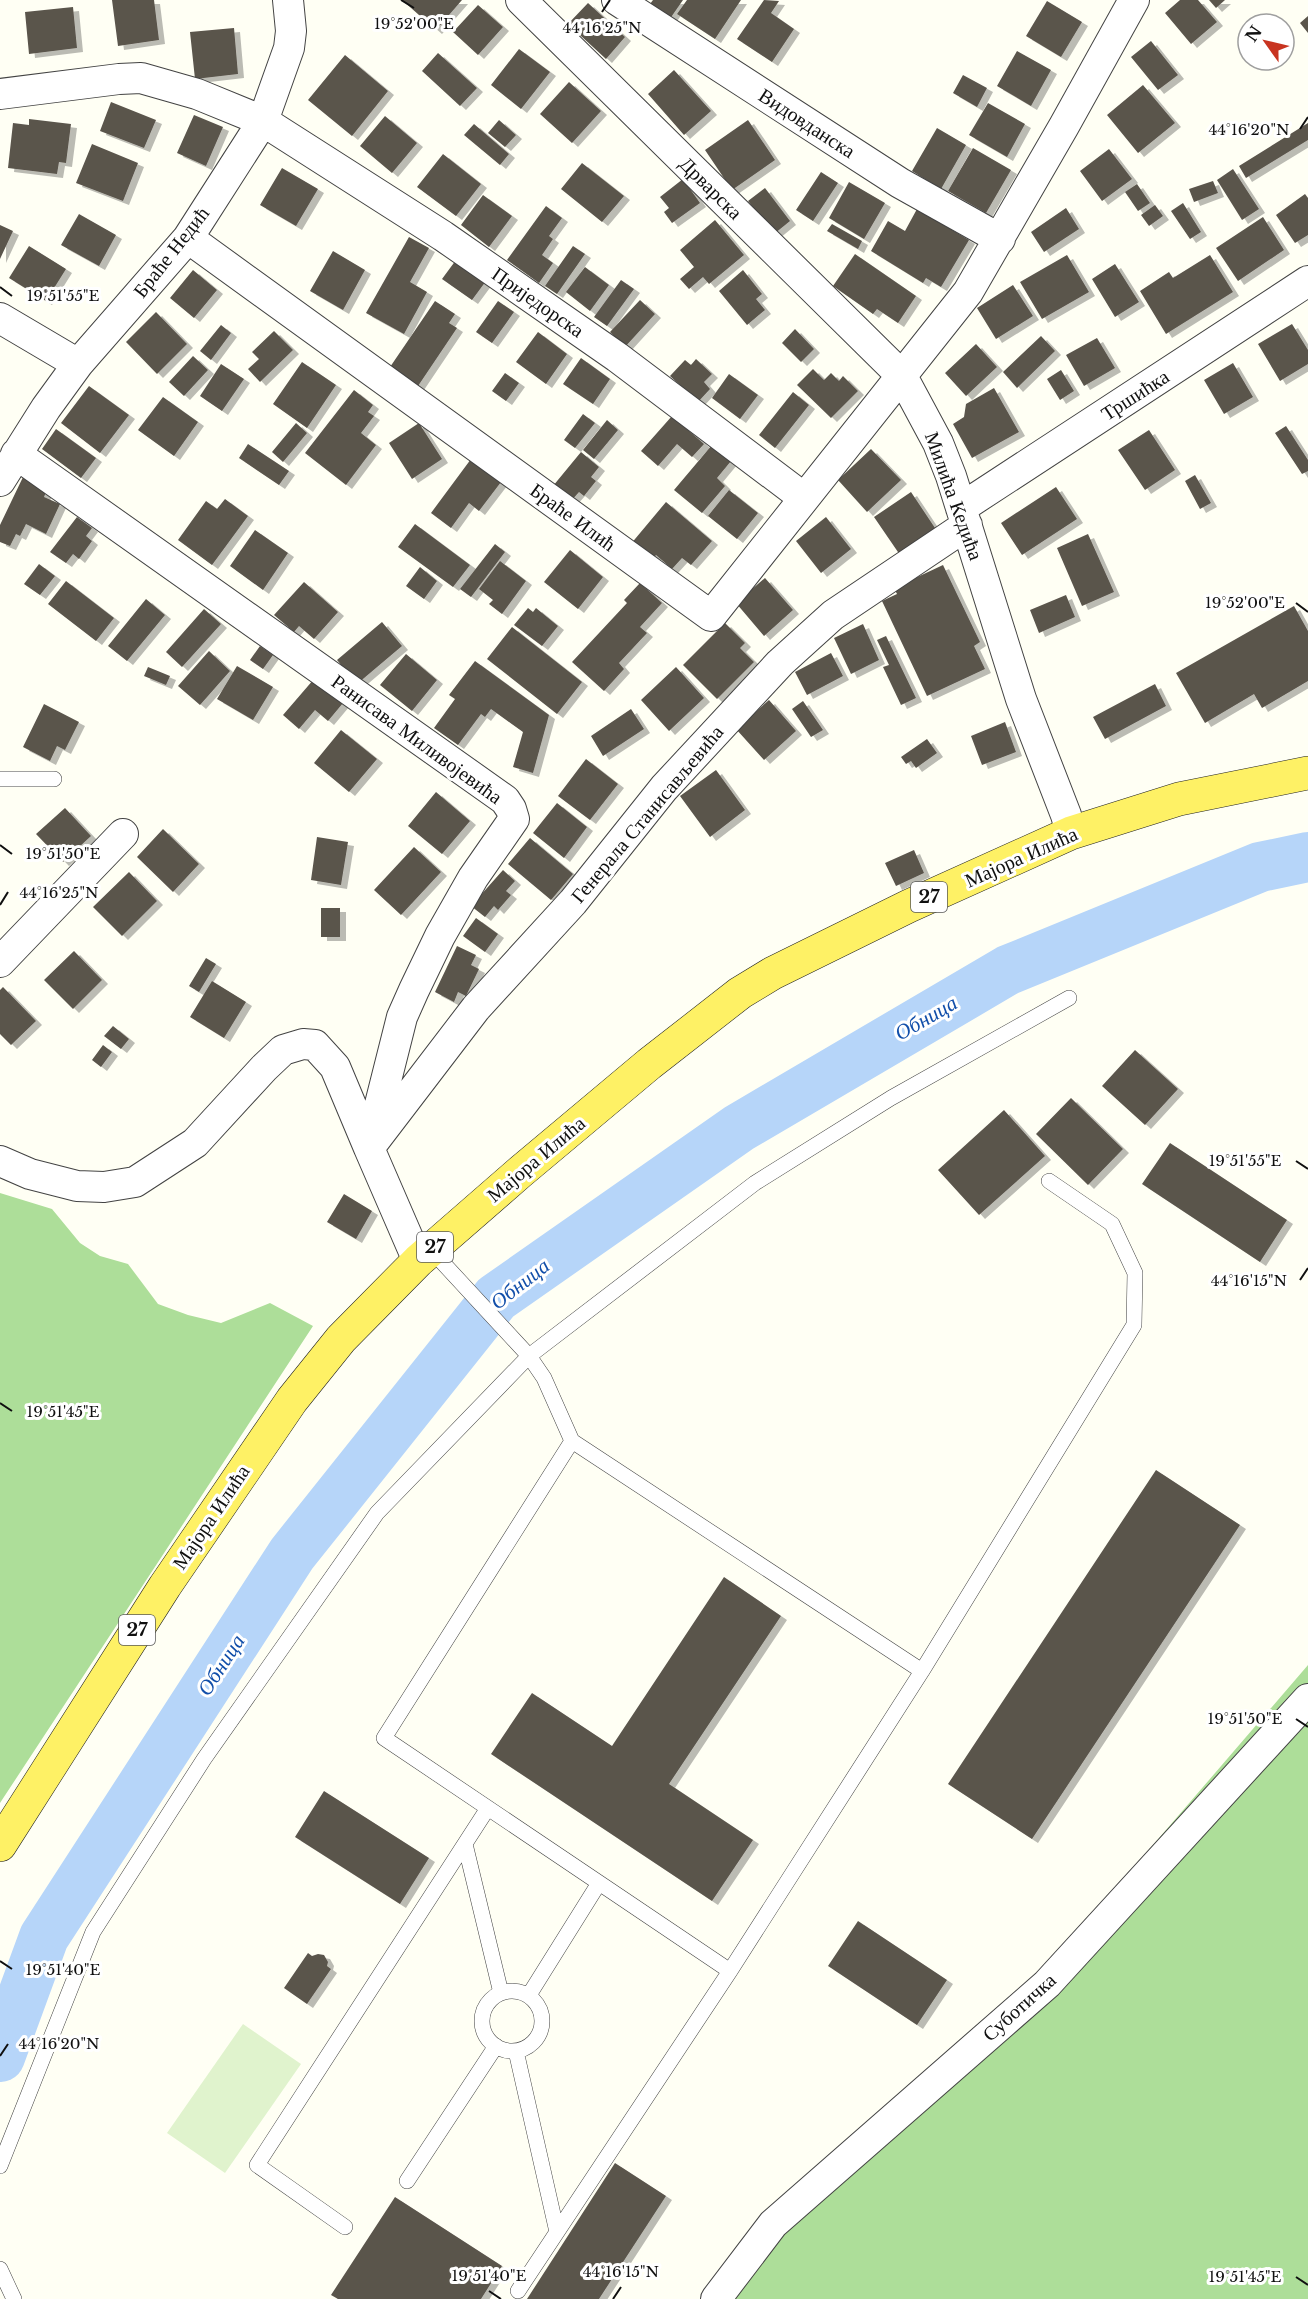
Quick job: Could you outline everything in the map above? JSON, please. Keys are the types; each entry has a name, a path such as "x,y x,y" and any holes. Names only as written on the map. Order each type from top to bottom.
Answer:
{"main road":[{"name":"Мајора Илића","path":"0,1845 208,1521 292,1400 341,1339 424,1256 649,1064 740,993 817,950 1071,833 1179,799 1308,773"}],"street":[{"name":"Браће Недић","path":"0,481 46,408 78,364 188,238 263,121 289,48 291,31 288,0"},
{"name":"Дрварска","path":"521,0 902,376"},
{"name":"Видовданска","path":"617,0 900,183 1000,239"},
{"path":"902,376 968,292 1134,0"},
{"name":"Приједорска","path":"0,94 141,78 197,94 263,121 443,236 617,357 804,498"},
{"name":"Браће Илић","path":"188,238 711,616 902,376"},
{"name":"Тршићка","path":"964,517 1308,281"},
{"path":"0,318 78,364"},
{"name":"Милића Кедића","path":"902,376 938,443 964,517 1021,699 1071,833"},
{"name":"Ранисава Миливојевића","path":"16,454 505,800 511,809 514,819 473,878 440,936 402,1017 369,1148"},
{"name":"Генерала Станисављевића","path":"369,1148 476,1008 573,902 664,788 780,663 833,615 964,517"},
{"path":"0,962 123,834"},
{"path":"0,1161 30,1174 77,1186 104,1187 135,1182 195,1143 283,1050 303,1044 315,1046 335,1067 369,1148 424,1256"},
{"name":"Суботичка","path":"716,2299 772,2224 1047,1984 1308,1699"}],"lane":[{"path":"0,779 54,779"},
{"path":"0,2166 93,1932 204,1759 377,1513 524,1351 755,1183 891,1098 1069,998"},
{"path":"518,2291 730,1971 922,1671 1134,1325 1135,1273 1112,1224 1049,1181"},
{"path":"424,1256 456,1279 524,1351 544,1378 572,1441 922,1671"},
{"path":"572,1441 384,1738 730,1971"},
{"path":"345,2227 257,2165 488,1808"},
{"path":"465,1844 501,1993"},
{"path":"529,1995 599,1883"},
{"path":"511,1990 529,1995 541,2012 540,2032 534,2042 516,2051 496,2046 484,2032 482,2022 487,2004 501,1993 511,1990"},
{"path":"407,2181 496,2046"},
{"path":"516,2051 557,2232"},
{"path":"0,2269 15,2299"}],"green space":[{"path":"0,1193 52,1209 80,1243 100,1256 128,1264 158,1304 188,1315 221,1323 270,1303 313,1326 0,1803"},
{"path":"1308,1665 1308,2299 700,2299 765,2214 1042,1974"},
{"path":"243,2024 301,2064 225,2173 167,2133"}],"building":[{"path":"112,0 154,0 159,40 118,46"},
{"path":"402,0 462,0 436,30"},
{"path":"653,0 683,0 667,23 647,8"},
{"path":"687,0 741,0 715,39 677,14"},
{"path":"764,0 779,1 771,13 794,29 772,62 737,39"},
{"path":"1180,0 1198,0 1217,22 1191,44 1165,13"},
{"path":"1209,0 1225,0 1216,8"},
{"path":"1047,1 1082,22 1061,57 1026,36"},
{"path":"588,3 625,37 606,59 568,24"},
{"path":"478,5 503,27 478,55 453,32"},
{"path":"73,7 77,48 29,54 25,12"},
{"path":"1308,16 1308,33 1300,23"},
{"path":"234,28 238,74 195,79 190,32"},
{"path":"1151,41 1178,75 1158,90 1131,57"},
{"path":"519,49 550,72 521,109 491,85"},
{"path":"1017,51 1051,70 1031,106 997,86"},
{"path":"438,53 477,88 460,106 422,71"},
{"path":"345,55 388,91 352,136 308,100"},
{"path":"674,70 711,111 684,135 648,94"},
{"path":"963,75 987,88 977,107 953,93"},
{"path":"569,82 601,111 572,143 540,114"},
{"path":"1143,85 1175,123 1138,153 1107,115"},
{"path":"111,102 156,120 144,148 100,131"},
{"path":"988,103 1025,124 1007,157 969,135"},
{"path":"194,115 223,127 206,166 177,153"},
{"path":"385,116 417,143 392,173 360,146"},
{"path":"29,119 71,124 66,163 59,162 57,174 8,168 13,123 29,125"},
{"path":"499,120 516,135 505,147 488,133"},
{"path":"748,120 775,160 732,190 705,150"},
{"path":"1308,123 1308,140 1246,178 1239,166"},
{"path":"474,124 509,154 500,165 464,135"},
{"path":"937,128 966,145 941,189 912,171"},
{"path":"92,144 138,163 123,201 76,183"},
{"path":"973,148 1011,170 986,213 948,191"},
{"path":"1109,149 1132,179 1102,201 1080,171"},
{"path":"443,154 481,184 456,216 417,187"},
{"path":"582,163 624,196 602,222 561,189"},
{"path":"282,168 318,189 296,226 260,205"},
{"path":"1233,169 1259,209 1242,220 1217,180"},
{"path":"821,172 838,183 813,221 796,210"},
{"path":"683,179 700,203 672,223 664,212 669,208 660,197"},
{"path":"1213,181 1218,193 1194,202 1189,189"},
{"path":"849,182 885,203 864,239 829,218"},
{"path":"1137,184 1150,203 1138,211 1125,192"},
{"path":"765,188 790,221 774,234 748,201"},
{"path":"1305,194 1308,198 1308,235 1295,243 1276,215"},
{"path":"483,195 512,216 489,247 461,225"},
{"path":"1183,203 1201,232 1190,239 1171,211"},
{"path":"1155,205 1163,216 1149,226 1141,215"},
{"path":"546,206 562,218 549,236 553,239 542,255 553,263 539,283 507,260"},
{"path":"1066,208 1079,229 1044,252 1031,232"},
{"path":"917,209 969,240 941,287 926,278 923,283 871,251 888,221 905,231"},
{"path":"79,214 116,235 99,266 61,245"},
{"path":"1263,217 1284,250 1238,281 1216,248"},
{"path":"715,220 744,255 709,284 703,277 689,289 680,279 694,267 680,250"},
{"path":"832,224 862,241 858,249 827,231"},
{"path":"0,225 13,231 0,259"},
{"path":"409,237 429,248 410,282 427,292 404,334 366,313"},
{"path":"29,246 66,269 46,301 9,278"},
{"path":"573,246 585,254 557,294 545,286"},
{"path":"333,251 365,270 343,310 310,291"},
{"path":"855,254 916,296 898,323 877,309 873,314 833,286"},
{"path":"1067,255 1089,292 1042,319 1020,282"},
{"path":"1210,255 1233,292 1166,334 1140,291 1169,272 1173,278"},
{"path":"456,260 486,281 472,300 442,279"},
{"path":"1115,264 1139,302 1115,317 1092,279"},
{"path":"585,267 609,285 590,311 566,292"},
{"path":"193,270 217,290 194,318 170,298"},
{"path":"743,270 762,294 756,299 765,310 747,325 719,291"},
{"path":"621,280 634,289 607,326 594,317"},
{"path":"1013,285 1033,316 996,339 977,308"},
{"path":"640,300 655,314 625,347 610,332"},
{"path":"435,301 455,314 449,323 457,328 416,389 388,370"},
{"path":"498,301 514,312 492,343 476,332"},
{"path":"156,312 187,344 157,374 126,342"},
{"path":"1292,324 1308,350 1308,364 1280,381 1258,344"},
{"path":"221,325 231,333 211,360 200,351"},
{"path":"795,329 814,349 801,362 782,343"},
{"path":"274,331 293,350 260,382 248,369 259,359 252,352"},
{"path":"538,332 567,354 546,384 516,362"},
{"path":"1041,336 1055,351 1017,388 1003,372"},
{"path":"1097,338 1115,368 1084,386 1066,355"},
{"path":"976,344 997,367 966,396 945,373"},
{"path":"193,356 208,370 184,396 169,382"},
{"path":"581,358 610,379 593,404 563,384"},
{"path":"696,359 712,374 704,382 710,389 698,402 670,376 685,360 691,365"},
{"path":"302,362 336,385 307,428 273,404"},
{"path":"1233,363 1253,397 1224,414 1204,380"},
{"path":"221,364 244,379 222,411 200,396"},
{"path":"813,369 824,380 831,373 839,381 843,376 858,391 831,418 797,385"},
{"path":"1061,370 1074,391 1060,400 1047,379"},
{"path":"505,373 519,383 506,401 492,391"},
{"path":"729,374 758,395 740,419 712,398"},
{"path":"89,386 129,415 100,453 61,423"},
{"path":"994,388 1019,432 972,458 953,424 964,417 966,404"},
{"path":"354,390 373,405 368,412 374,416 361,433 376,445 346,485 305,453"},
{"path":"793,392 809,405 775,448 759,435"},
{"path":"163,397 198,422 174,456 138,430"},
{"path":"583,414 595,423 575,448 564,440"},
{"path":"672,416 704,444 692,457 677,444 658,466 641,451"},
{"path":"607,420 618,430 594,459 583,450"},
{"path":"296,423 307,433 283,462 272,452"},
{"path":"419,423 442,459 412,479 389,443"},
{"path":"1286,426 1308,460 1308,471 1302,474 1275,433"},
{"path":"56,429 96,458 81,478 42,449"},
{"path":"1149,430 1175,470 1145,490 1118,450"},
{"path":"248,444 289,471 279,485 239,458"},
{"path":"712,445 731,461 717,478 725,486 702,513 674,490"},
{"path":"871,449 901,480 867,512 838,480"},
{"path":"581,452 599,467 591,477 596,481 584,496 579,492 571,501 553,486"},
{"path":"471,459 501,482 479,511 469,503 451,528 431,513"},
{"path":"24,475 48,487 44,497 60,504 46,534 26,524 20,536 16,534 10,546 0,542 0,525"},
{"path":"1195,475 1211,503 1200,509 1185,481"},
{"path":"1056,487 1077,519 1022,555 1001,523"},
{"path":"729,490 758,513 737,539 708,516"},
{"path":"911,492 937,531 900,555 874,517"},
{"path":"225,499 248,516 212,565 178,540 206,501 217,509"},
{"path":"666,502 712,541 691,565 682,558 672,569 656,555 650,562 630,545"},
{"path":"77,517 92,528 86,536 92,541 79,559 73,554 66,563 50,552"},
{"path":"826,517 851,549 821,573 796,541"},
{"path":"415,524 470,565 453,587 398,547"},
{"path":"255,530 288,553 263,590 230,566"},
{"path":"1088,534 1114,592 1082,606 1057,548"},
{"path":"495,544 505,552 471,597 460,589"},
{"path":"570,550 603,577 578,609 544,582"},
{"path":"500,561 526,581 502,614 489,604 493,600 479,589"},
{"path":"39,564 55,576 40,595 24,584"},
{"path":"943,565 980,642 974,646 985,669 927,696 882,601 897,594 894,588"},
{"path":"420,567 437,581 424,599 406,586"},
{"path":"765,578 793,610 764,636 736,603"},
{"path":"66,581 114,618 96,641 48,604"},
{"path":"304,582 338,612 314,639 299,626 294,632 274,615"},
{"path":"640,583 662,603 640,627 647,633 619,663 624,669 604,691 572,662 627,603 624,600"},
{"path":"1066,595 1075,617 1039,633 1030,610"},
{"path":"146,599 165,615 127,661 108,646"},
{"path":"1294,606 1308,631 1308,681 1262,708 1254,694 1205,723 1176,673"},
{"path":"528,608 533,612 536,608 558,626 542,646 514,625"},
{"path":"204,609 221,624 182,667 166,652"},
{"path":"382,622 402,646 357,684 337,660"},
{"path":"725,623 745,643 740,648 754,662 717,699 683,665"},
{"path":"863,624 879,660 851,674 834,638"},
{"path":"512,627 582,682 557,714 487,659"},
{"path":"886,636 916,698 901,705 883,667 889,665 877,640"},
{"path":"260,646 273,655 263,669 250,660"},
{"path":"209,651 230,671 200,705 178,686"},
{"path":"831,653 843,676 807,695 795,672"},
{"path":"406,654 437,680 412,711 380,685"},
{"path":"475,661 549,715 533,773 513,767 523,732 491,709 485,717 481,714 458,745 434,728 455,699 449,695"},
{"path":"237,666 273,687 253,720 217,699"},
{"path":"148,667 170,676 166,685 144,676"},
{"path":"676,667 704,698 669,731 641,700"},
{"path":"314,679 343,703 328,721 315,710 299,729 283,715"},
{"path":"1155,684 1166,706 1105,739 1093,717"},
{"path":"769,700 796,731 764,760 736,729"},
{"path":"803,701 823,730 811,737 792,709"},
{"path":"44,704 79,722 65,750 57,746 50,761 23,747"},
{"path":"631,709 644,729 603,756 591,736"},
{"path":"1005,722 1016,752 982,765 971,736"},
{"path":"341,730 377,759 349,792 314,763"},
{"path":"927,739 937,753 916,768 911,761 906,764 901,757"},
{"path":"586,759 618,784 590,820 558,796"},
{"path":"716,770 745,810 710,837 680,796"},
{"path":"436,792 470,821 442,854 408,826"},
{"path":"557,803 587,827 564,858 533,833"},
{"path":"65,808 91,836 63,862 36,834"},
{"path":"163,829 199,864 173,892 137,857"},
{"path":"317,837 348,842 341,885 311,880"},
{"path":"530,838 573,874 551,900 508,864"},
{"path":"414,847 441,872 401,915 374,890"},
{"path":"914,850 924,873 896,886 885,863"},
{"path":"503,870 515,881 506,891 511,895 498,910 494,906 485,917 471,906"},
{"path":"129,872 157,901 122,936 93,907"},
{"path":"321,908 340,908 340,937 321,937"},
{"path":"476,918 498,934 485,952 463,936"},
{"path":"457,946 476,955 471,965 479,969 466,996 458,992 454,1002 435,992"},
{"path":"74,951 102,980 73,1009 44,980"},
{"path":"206,958 216,964 199,992 189,986"},
{"path":"212,981 246,1002 224,1038 190,1017"},
{"path":"3,987 36,1021 11,1045 0,1034 0,990"},
{"path":"113,1026 129,1039 121,1049 104,1036"},
{"path":"103,1045 112,1052 101,1067 92,1060"},
{"path":"1135,1050 1178,1089 1145,1125 1102,1086"},
{"path":"1071,1098 1123,1149 1088,1185 1036,1134"},
{"path":"1004,1110 1045,1156 979,1215 938,1170"},
{"path":"1170,1143 1287,1220 1260,1262 1142,1184"},
{"path":"344,1194 372,1211 356,1239 327,1222"},
{"path":"1156,1470 1240,1525 1032,1839 948,1784"},
{"path":"724,1577 781,1616 669,1784 753,1840 712,1901 491,1754 532,1693 612,1746"},
{"path":"324,1791 429,1858 400,1904 295,1837"},
{"path":"858,1921 947,1980 917,2025 828,1966"},
{"path":"308,1953 312,1956 324,1955 328,1962 327,1966 331,1969 307,2004 284,1988"},
{"path":"615,2163 666,2196 599,2299 527,2299"},
{"path":"395,2197 502,2266 481,2299 338,2299 331,2295"}],"waterway":[{"name":"Обница","path":"0,2057 44,1937 292,1554 496,1298 739,1128 1008,970 1260,867 1308,857"}]}
